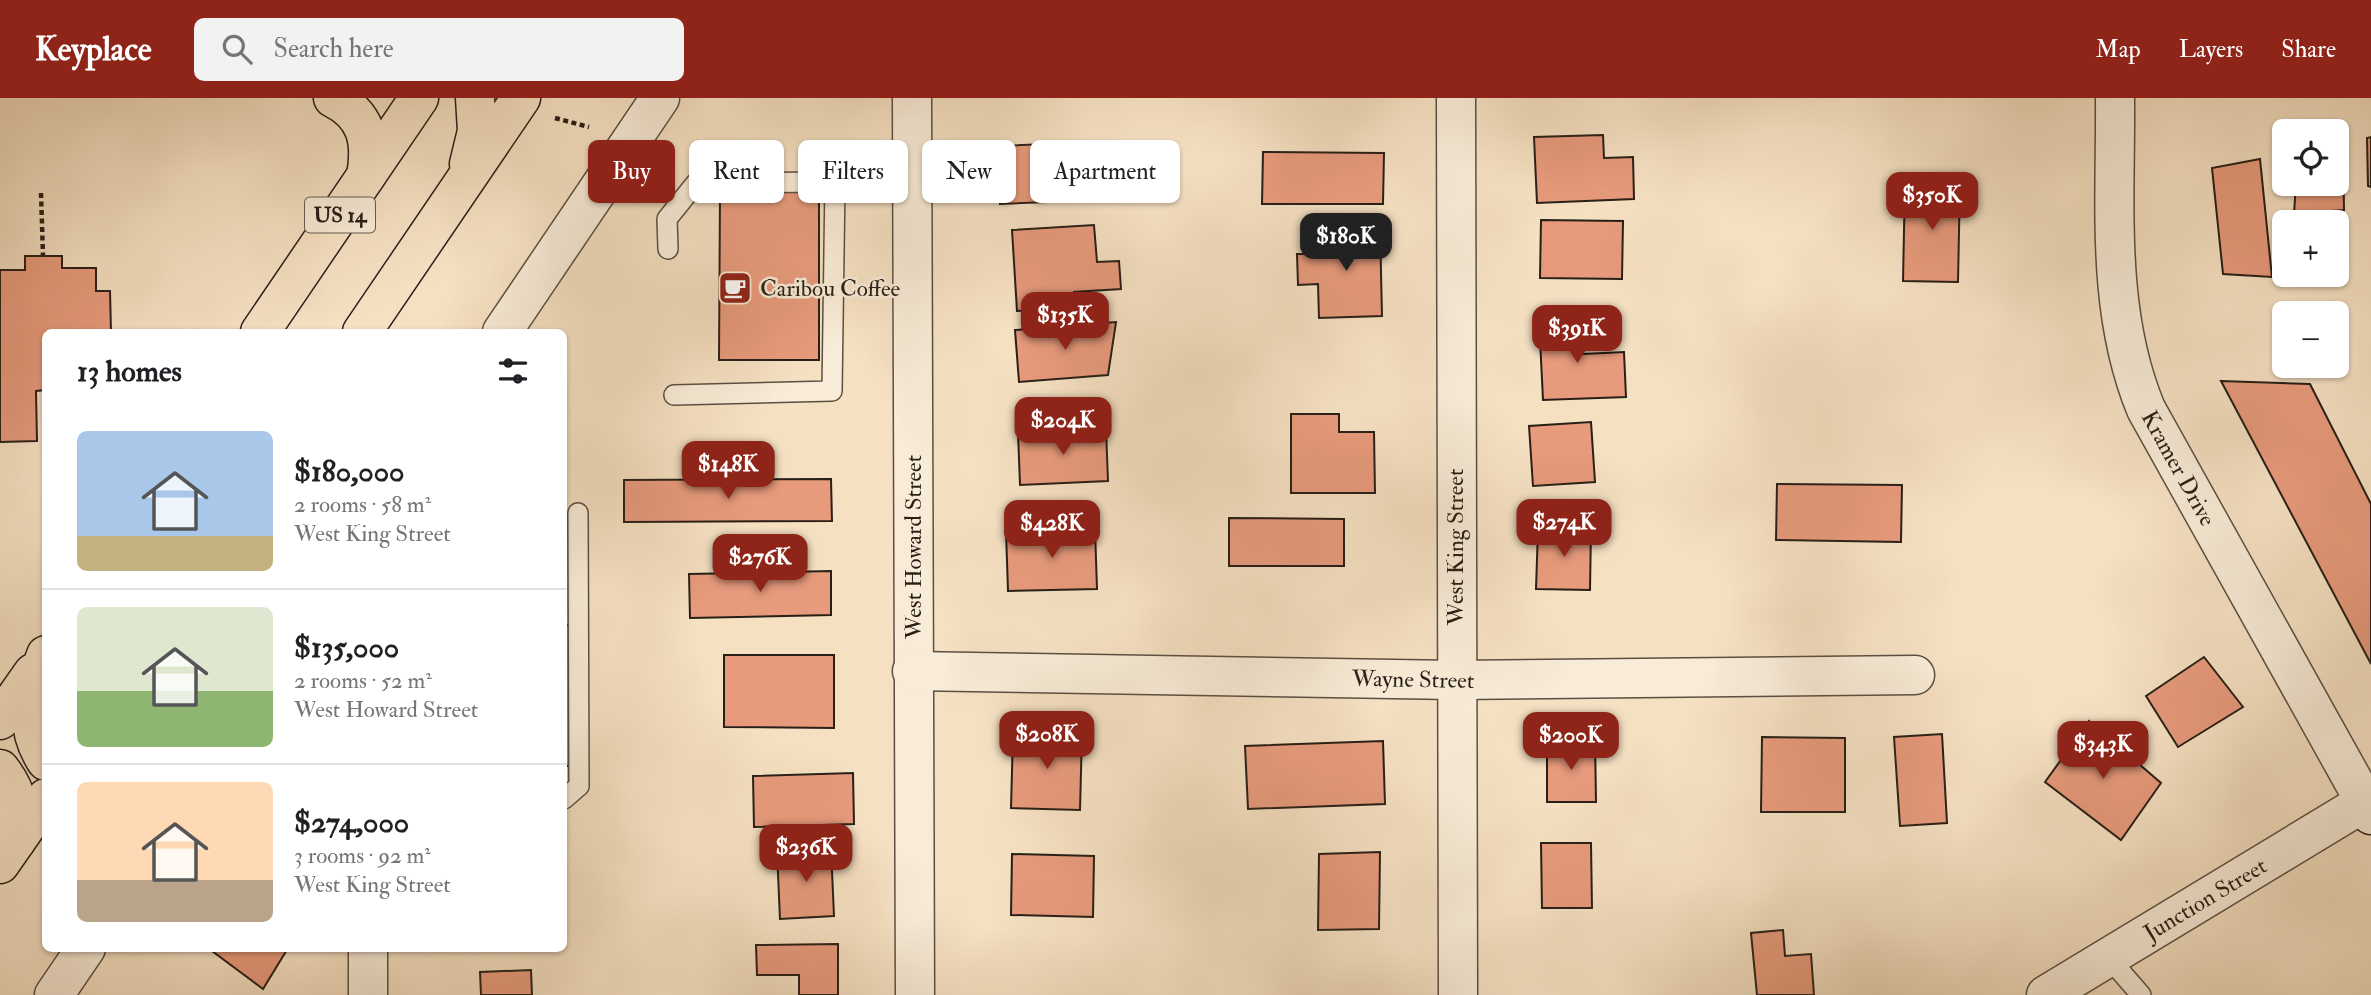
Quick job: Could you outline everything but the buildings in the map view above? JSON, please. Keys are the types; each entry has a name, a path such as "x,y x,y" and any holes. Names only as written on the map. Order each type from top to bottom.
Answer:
{"highway":[{"path":"333,98 357,118 367,134 370,153 366,176"},
{"name":"US 14","path":"262,329 419,98"},
{"path":"463,183 477,131 475,98"},
{"path":"364,329 521,98"},
{"path":"0,720 42,660"},
{"path":"42,665 32,693 30,711 31,731 42,753"},
{"path":"0,769 17,795 20,816 8,853"},
{"path":"8,853 42,803"}],"street":[{"path":"504,329 660,98"},
{"name":"West Howard Street","path":"912,98 915,995"},
{"name":"West King Street","path":"1456,98 1455,680 1458,995"},
{"name":"Kramer Drive","path":"2115,98 2117,297 2132,376 2146,409 2369,805"},
{"name":"Wayne Street","path":"912,671 1455,680 1915,675"},
{"name":"Junction Street","path":"2046,995 2369,805"},
{"path":"54,995 83,952"},
{"path":"368,952 369,995"}],"lane":[{"path":"668,249 667,219 696,183 835,182 832,391 674,395"},
{"path":"567,796 579,786 578,513"},
{"path":"2108,957 2141,995"}],"path":[{"path":"555,118 589,127"},
{"path":"41,193 43,256"}],"place":[{"name":"Caribou Coffee","path":"735,288"}]}
